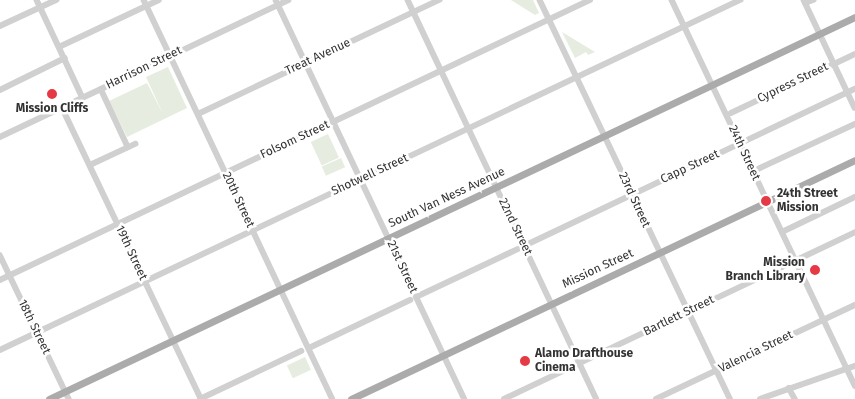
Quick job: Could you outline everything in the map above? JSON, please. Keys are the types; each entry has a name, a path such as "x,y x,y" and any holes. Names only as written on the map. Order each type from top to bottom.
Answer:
{"main road":[{"name":"South Van Ness Avenue","path":"49,399 855,17"},
{"name":"Mission Street","path":"351,399 855,160"}],"street":[{"path":"37,0 83,98"},
{"path":"0,26 56,0"},
{"path":"59,47 145,3 158,0"},
{"name":"Harrison Street","path":"0,137 170,56 277,2 288,0"},
{"name":"22nd Street","path":"408,0 597,399"},
{"name":"Treat Avenue","path":"198,114 439,0"},
{"name":"23rd Street","path":"540,0 730,399"},
{"name":"Folsom Street","path":"0,280 590,0"},
{"name":"24th Street","path":"672,0 855,386"},
{"name":"Shotwell Street","path":"0,350 740,0"},
{"path":"813,0 805,2 855,108"},
{"name":"21st Street","path":"277,2 444,355 462,398"},
{"name":"20th Street","path":"145,3 333,399"},
{"name":"Cypress Street","path":"731,113 855,54"},
{"path":"0,90 65,58"},
{"path":"100,89 128,147"},
{"name":"Capp Street","path":"524,246 855,89"},
{"name":"19th Street","path":"62,107 201,399"},
{"path":"758,169 855,124"},
{"path":"90,165 135,144"},
{"path":"782,232 855,197"},
{"name":"Bartlett Street","path":"504,399 855,232"},
{"path":"416,297 518,249"},
{"name":"18th Street","path":"0,255 69,399"},
{"path":"309,348 410,300"},
{"name":"Valencia Street","path":"656,399 855,305"},
{"path":"201,399 301,352"},
{"path":"760,399 855,366"},
{"path":"789,388 795,399"}],"shaded area":[{"path":"511,0 533,0 539,13 535,15"},
{"path":"562,32 595,52 588,55 586,52 575,58"},
{"path":"168,67 187,108 127,137 109,101 147,83 163,114 146,77"},
{"path":"328,134 339,158 322,166 311,142"},
{"path":"341,158 345,167 326,176 322,167"},
{"path":"305,357 311,370 293,378 287,365"}],"place":[{"name":"Mission Cliffs","path":"52,94"},
{"name":"24th Street Mission","path":"766,201"},
{"name":"Mission Branch Library","path":"815,270"},
{"name":"Alamo Drafthouse Cinema","path":"525,361"}]}
